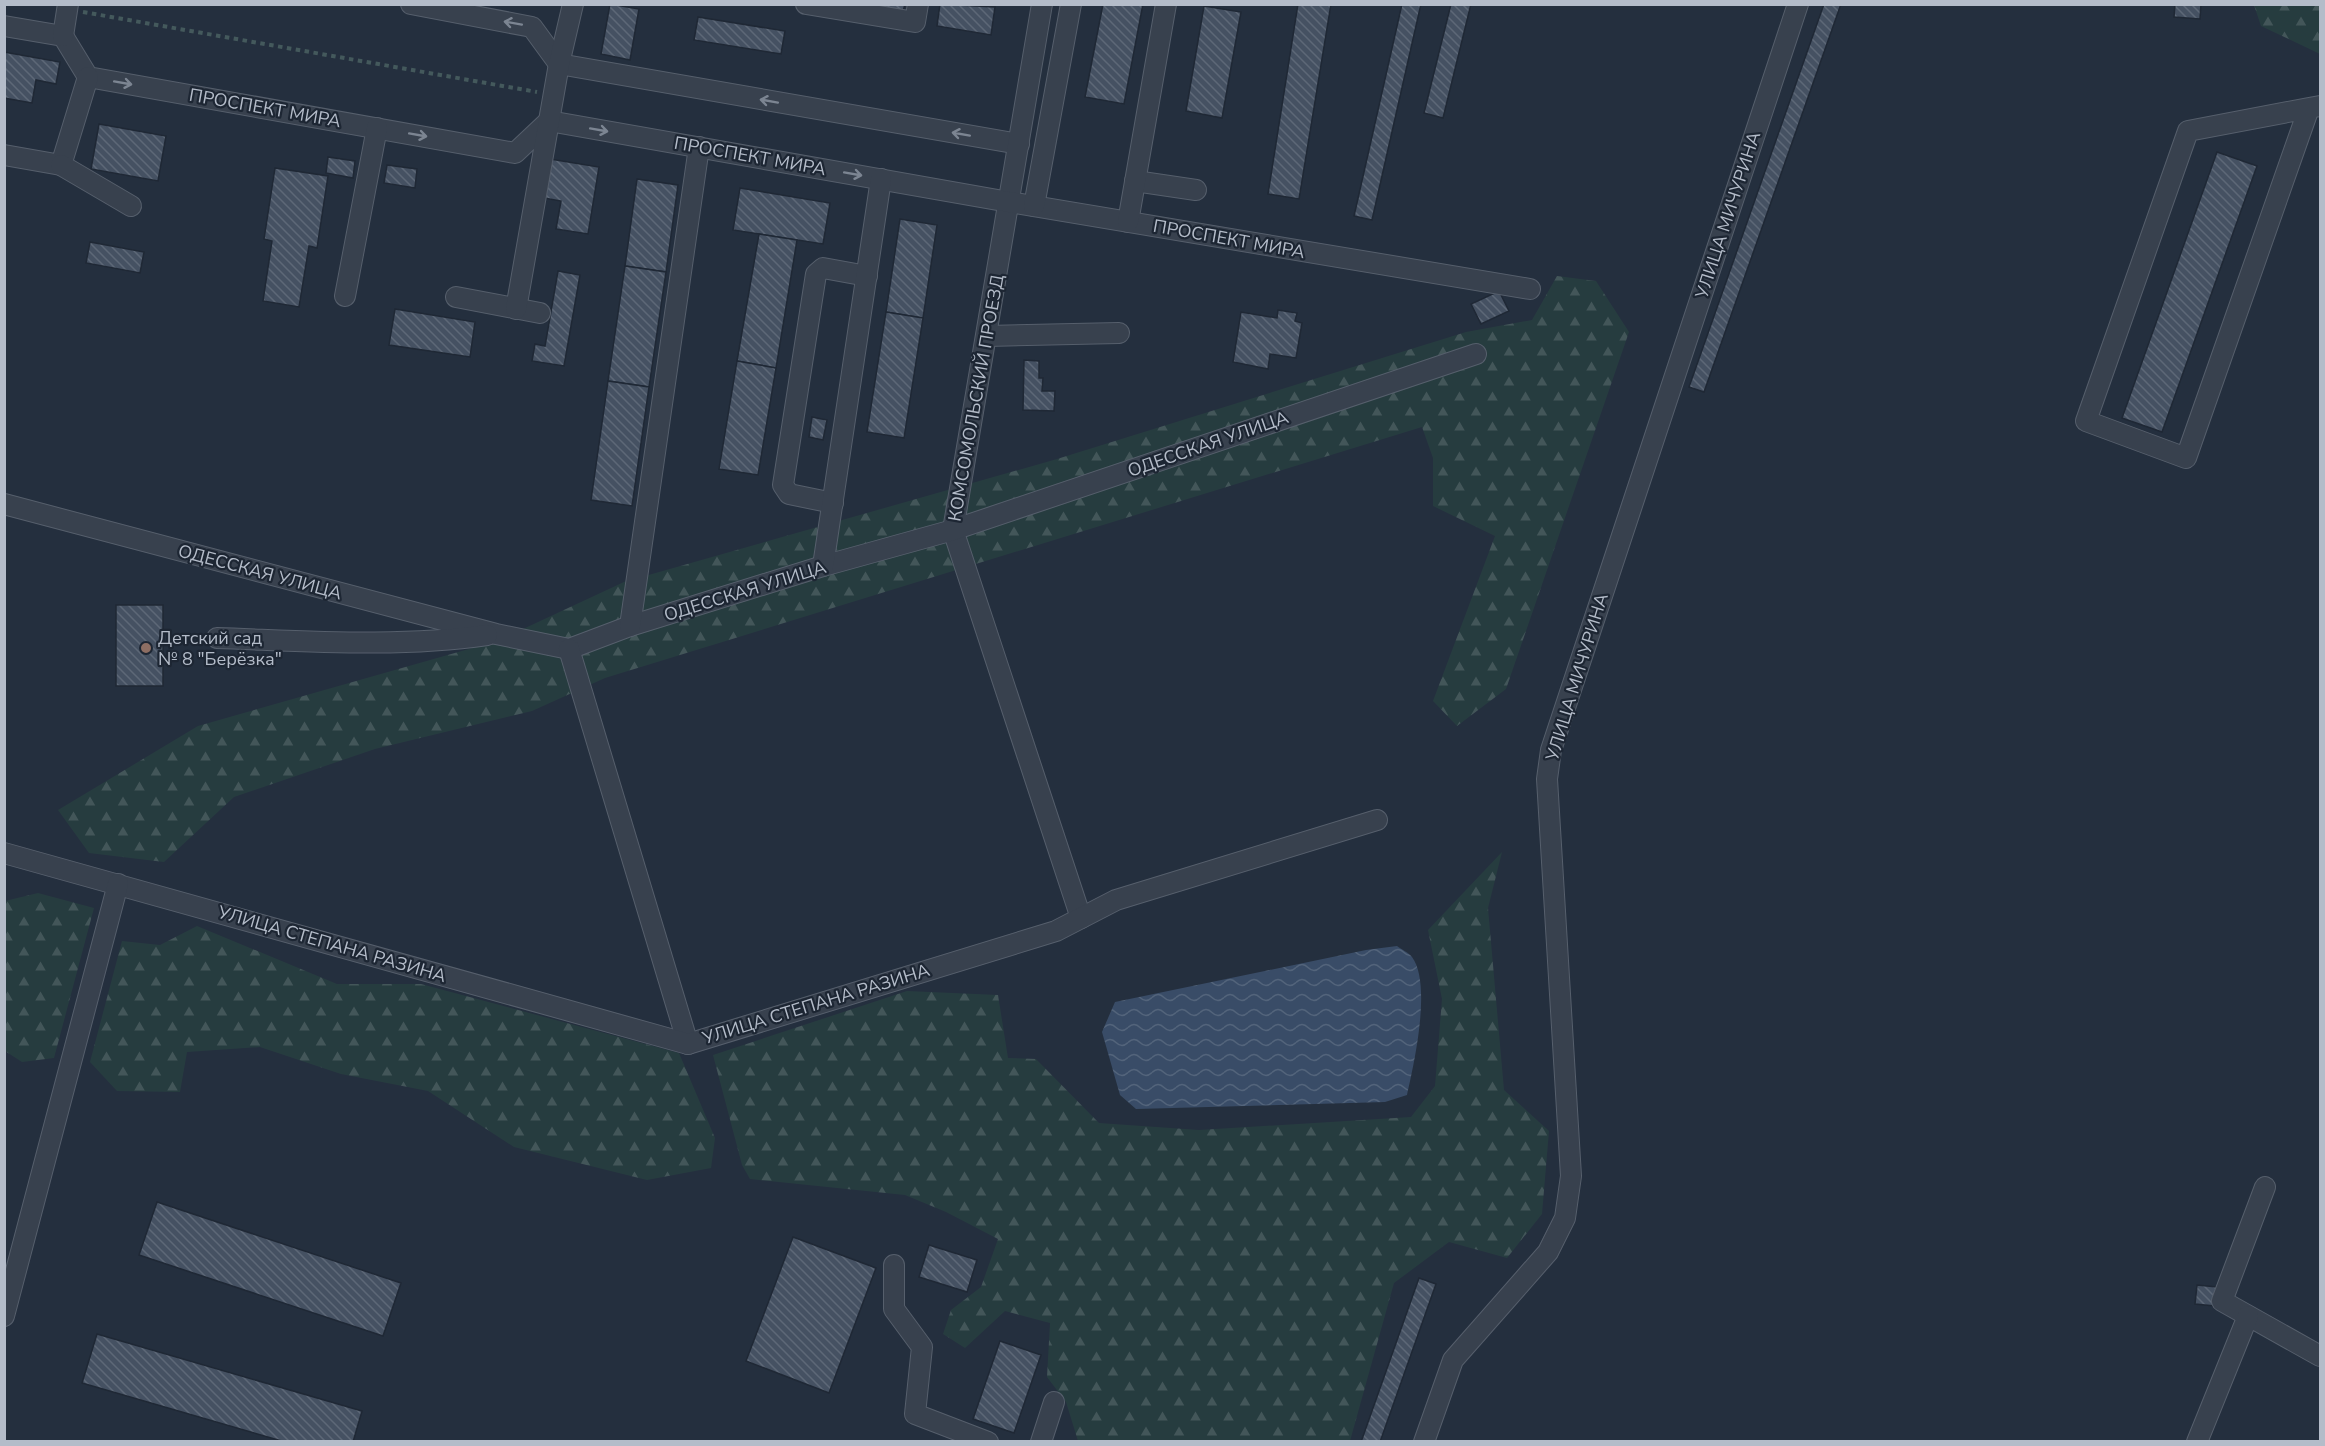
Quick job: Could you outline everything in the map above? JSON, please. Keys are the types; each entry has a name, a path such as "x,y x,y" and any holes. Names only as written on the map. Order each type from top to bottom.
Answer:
{"street":[{"path":"411,4 532,27 559,64 1019,144"},
{"path":"516,309 559,64 573,4"},
{"path":"806,4 915,22 918,4"},
{"name":"КОМСОМОЛЬСКИЙ ПРОЕЗД","path":"1042,4 953,530 1081,918"},
{"path":"1034,206 1071,4"},
{"path":"1128,222 1166,4"},
{"name":"УЛИЦА МИЧУРИНА","path":"1424,1442 1453,1360 1548,1252 1565,1218 1571,1176 1547,779 1551,750 1798,4"},
{"path":"62,165 88,77 63,36 68,7"},
{"path":"4,26 63,36"},
{"name":"ПРОСПЕКТ МИРА","path":"88,77 515,153 549,121 1010,202 1530,289"},
{"path":"2315,107 2186,458 2086,421 2188,131 2315,107"},
{"path":"345,296 377,128"},
{"path":"630,627 699,147"},
{"path":"4,155 62,165 130,206"},
{"path":"823,567 881,179"},
{"path":"1135,181 1196,190"},
{"path":"833,503 789,494 783,485 816,274 823,268 867,276"},
{"path":"456,297 540,313"},
{"path":"987,336 1119,333"},
{"name":"ОДЕССКАЯ УЛИЦА","path":"4,504 496,634 568,649 630,627 823,567 953,530 1476,354"},
{"path":"217,638 325,642 447,641 496,634"},
{"path":"568,649 688,1044"},
{"name":"УЛИЦА СТЕПАНА РАЗИНА","path":"4,853 688,1044 1056,931 1116,900 1377,820"},
{"path":"4,1316 118,884"},
{"path":"2265,1187 2222,1300 2320,1356"},
{"path":"894,1265 894,1309 922,1347 915,1414 988,1442"},
{"path":"2198,1442 2248,1316"},
{"path":"1041,1442 1054,1402"}],"path":[{"path":"68,7 554,94"}],"green space":[{"path":"2254,5 2320,5 2320,54 2261,26"},
{"path":"1557,276 1596,281 1629,332 1506,689 1457,726 1433,701 1495,536 1433,506 1433,458 1422,427 605,678 532,711 375,749 234,797 164,862 89,853 58,810 198,726 497,641 624,582 1057,459 1466,332 1532,320"},
{"path":"1502,852 1488,908 1504,1090 1549,1131 1542,1214 1507,1258 1449,1242 1394,1283 1350,1441 1078,1441 1066,1402 1047,1377 1050,1323 1005,1311 965,1348 943,1334 951,1310 981,1287 998,1239 946,1212 905,1195 750,1179 742,1165 713,1055 907,991 998,995 1008,1058 1036,1059 1099,1123 1199,1130 1411,1117 1435,1086 1442,999 1428,930"},
{"path":"38,893 94,908 54,1058 22,1062 5,1051 5,901"},
{"path":"197,926 337,984 421,984 679,1053 715,1138 711,1168 647,1180 514,1147 428,1091 341,1074 260,1047 187,1052 180,1092 117,1091 90,1062 122,941 160,945"}],"water":[{"path":"1397,946 1412,957 1418,969 1421,986 1420,1024 1407,1095 1385,1102 1136,1109 1120,1095 1102,1032 1115,1002 1366,950"}],"building":[{"path":"610,4 639,9 630,60 601,54"},
{"path":"856,4 905,4 903,12"},
{"path":"940,4 995,7 991,35 937,26"},
{"path":"1103,4 1143,4 1124,104 1085,97"},
{"path":"1298,4 1331,4 1299,199 1268,194"},
{"path":"1402,4 1421,4 1372,220 1354,216"},
{"path":"1451,4 1471,4 1443,118 1424,113"},
{"path":"1824,4 1841,4 1704,392 1689,387"},
{"path":"2175,4 2201,4 2200,19 2174,17"},
{"path":"1204,6 1241,12 1222,118 1186,111"},
{"path":"698,17 785,31 781,54 694,40"},
{"path":"4,52 60,62 56,84 36,80 32,103 4,98"},
{"path":"99,124 166,136 158,181 91,169"},
{"path":"2217,152 2257,166 2162,432 2122,418"},
{"path":"328,157 355,161 353,178 326,173"},
{"path":"550,159 599,167 588,234 556,229 561,201 544,198"},
{"path":"387,165 417,169 415,188 384,183"},
{"path":"275,168 328,176 317,248 309,246 299,307 263,301 272,241 264,239"},
{"path":"637,179 678,185 666,272 625,266"},
{"path":"740,188 830,203 823,244 733,230"},
{"path":"900,219 937,225 923,318 886,312"},
{"path":"759,234 797,240 776,368 737,361"},
{"path":"90,242 144,252 140,273 86,263"},
{"path":"625,266 666,272 649,387 608,381"},
{"path":"558,271 580,275 564,366 532,361 535,344 545,346"},
{"path":"1499,291 1509,311 1481,324 1471,304"},
{"path":"395,309 475,322 470,357 389,345"},
{"path":"1278,310 1297,313 1295,321 1302,323 1296,358 1270,354 1268,369 1233,362 1241,312 1277,318"},
{"path":"886,312 923,318 904,438 867,432"},
{"path":"1024,360 1039,361 1039,378 1043,378 1042,391 1055,391 1054,411 1023,410"},
{"path":"737,361 776,368 758,475 719,469"},
{"path":"608,381 649,387 632,506 591,500"},
{"path":"812,417 827,420 823,440 809,437"},
{"path":"116,605 163,605 163,686 116,686"},
{"path":"157,1202 401,1283 383,1336 139,1255"},
{"path":"793,1237 876,1268 829,1393 746,1361"},
{"path":"929,1245 977,1260 967,1292 919,1277"},
{"path":"1419,1278 1436,1284 1380,1442 1361,1442"},
{"path":"2197,1285 2227,1288 2225,1307 2195,1304"},
{"path":"97,1334 362,1411 353,1442 285,1442 82,1383"},
{"path":"1000,1341 1041,1355 1014,1433 973,1419"}],"place":[{"name":"Детский сад № 8 \"Берёзка\"","path":"146,648"}]}
